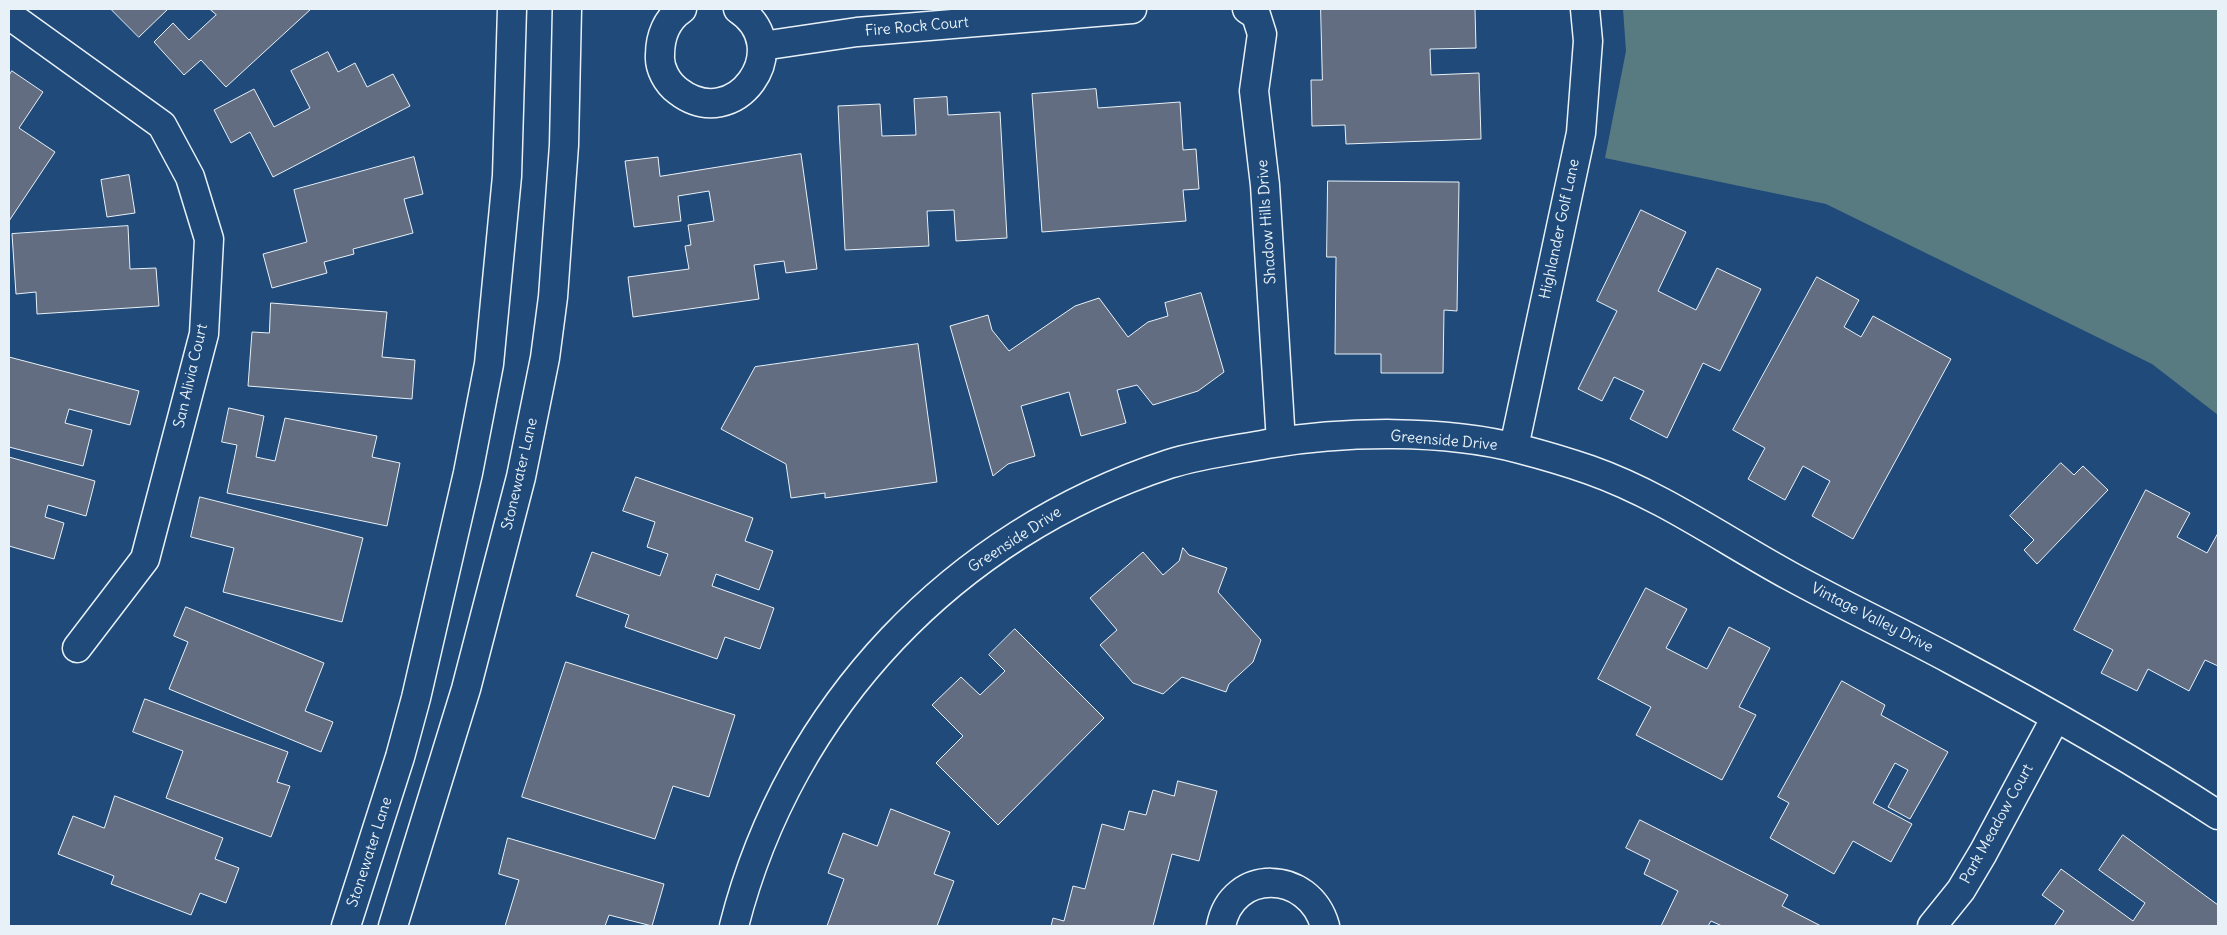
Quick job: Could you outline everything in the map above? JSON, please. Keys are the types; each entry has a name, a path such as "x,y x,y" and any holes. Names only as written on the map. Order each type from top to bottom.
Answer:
{"street":[{"name":"Stonewater Lane","path":"346,926 400,757 411,714 468,472 489,364 507,176 512,9"},
{"name":"Stonewater Lane","path":"393,926 466,689 521,477 546,358 553,297 564,145 567,9"},
{"path":"682,9 668,23 660,39 659,57 664,74 673,88 686,97 701,103 717,103 732,98 745,90 756,77 761,62 762,46 757,28 746,14 738,9"},
{"name":"Fire Rock Court","path":"762,46 857,32 1132,9"},
{"name":"Shadow Hills Drive","path":"1247,9 1256,15 1262,34 1254,91 1265,185 1281,442"},
{"name":"Highlander Golf Lane","path":"1514,447 1581,133 1588,41 1584,9"},
{"name":"San Alivia Court","path":"9,15 162,125 190,177 209,239 204,334 145,559 77,648"},
{"name":"Greenside Drive","path":"734,926 761,842 804,757 830,715 868,665 902,627 946,586 1040,520 1084,498 1174,462 1281,442 1343,436 1416,435 1514,447"},
{"name":"Vintage Valley Drive","path":"1514,447 1592,470 1676,510 1790,576 1952,660 2106,745 2218,815"},
{"name":"Park Meadow Court","path":"1932,926 1961,890 1983,853 2056,717"},
{"path":"1221,926 1223,918 1232,902 1246,890 1263,884 1281,884 1299,889 1312,900 1322,914 1325,926"}],"green space":[{"path":"1623,9 2218,9 2218,415 2152,364 1826,204 1605,158 1626,51"}],"building":[{"path":"111,9 168,9 139,37"},
{"path":"210,9 311,9 226,87 201,60 184,75 154,42 173,23 189,40 216,15"},
{"path":"1321,9 1475,9 1476,48 1430,49 1431,75 1479,73 1481,139 1346,144 1345,125 1312,126 1311,80 1322,80"},
{"path":"328,52 338,72 355,63 367,87 393,74 410,106 273,177 250,132 231,143 214,110 254,89 274,127 310,108 291,71"},
{"path":"12,71 43,92 19,128 55,152 9,221 9,76"},
{"path":"1096,89 1098,108 1180,102 1183,150 1196,149 1199,189 1183,190 1186,221 1042,232 1032,94"},
{"path":"947,97 948,115 1000,112 1007,238 956,241 954,210 927,211 929,246 845,250 838,106 880,104 882,136 916,135 914,99"},
{"path":"801,154 817,269 786,273 784,261 754,265 759,299 633,317 628,277 689,269 685,246 691,245 688,225 714,221 709,191 678,196 681,221 634,227 625,161 658,157 660,176"},
{"path":"414,157 423,194 404,199 413,233 353,249 354,254 324,262 327,273 272,288 263,254 307,242 294,190"},
{"path":"129,175 135,213 107,217 101,180"},
{"path":"1328,181 1459,182 1457,311 1444,310 1443,373 1381,373 1381,354 1335,354 1336,257 1327,257"},
{"path":"1641,210 1686,232 1658,291 1696,310 1717,268 1761,289 1720,371 1703,363 1667,438 1630,419 1644,391 1614,377 1602,401 1578,389 1617,311 1597,301"},
{"path":"128,226 130,269 156,268 159,306 37,314 36,292 16,294 12,234"},
{"path":"1817,277 1859,300 1844,327 1861,337 1873,316 1951,359 1853,539 1812,516 1830,481 1803,466 1785,500 1748,479 1765,448 1733,430"},
{"path":"1201,293 1224,372 1198,391 1153,405 1137,385 1117,390 1126,423 1081,436 1069,392 1021,406 1035,456 1008,464 993,476 950,326 988,315 992,330 1009,351 1075,306 1099,298 1128,337 1148,322 1168,316 1165,303"},
{"path":"271,303 387,312 382,357 415,360 412,399 248,386 252,332 269,333"},
{"path":"918,344 937,482 825,498 825,493 791,498 786,464 721,429 755,367"},
{"path":"9,357 139,391 130,425 69,409 65,423 92,430 83,466 9,447"},
{"path":"229,408 264,416 256,457 275,461 285,418 377,436 372,457 400,463 387,526 227,493 237,445 222,442"},
{"path":"9,457 95,481 86,516 48,505 45,517 64,523 54,559 9,546"},
{"path":"2061,463 2074,475 2083,466 2108,490 2037,564 2024,550 2034,540 2010,516"},
{"path":"636,477 753,518 745,541 773,551 759,590 716,574 712,586 774,608 760,649 725,637 717,659 625,627 629,615 576,596 592,552 660,576 668,554 647,547 655,522 623,511"},
{"path":"2146,490 2190,513 2177,537 2207,553 2218,533 2218,666 2205,660 2189,691 2148,669 2137,691 2101,673 2113,650 2074,630"},
{"path":"200,497 363,538 342,622 223,592 234,548 191,537"},
{"path":"1183,548 1189,555 1227,568 1218,592 1261,640 1253,662 1229,684 1226,692 1182,677 1163,694 1133,683 1100,645 1117,630 1090,598 1143,552 1163,575 1179,561"},
{"path":"1646,588 1687,609 1666,648 1707,669 1729,627 1770,648 1739,707 1756,715 1722,780 1636,735 1651,707 1598,679"},
{"path":"186,607 324,663 305,711 333,722 321,752 169,689 188,642 174,636"},
{"path":"1015,629 1104,718 998,825 936,763 963,736 932,705 961,677 980,695 1005,671 989,655"},
{"path":"566,662 735,715 709,797 673,786 655,839 522,797"},
{"path":"1842,681 1885,705 1881,715 1948,752 1910,819 1888,807 1908,770 1895,763 1873,803 1912,824 1891,862 1853,841 1834,874 1770,838 1789,803 1778,797"},
{"path":"145,699 288,752 277,782 290,786 271,837 166,798 183,751 133,732"},
{"path":"1178,781 1217,791 1199,861 1172,854 1153,926 1051,926 1053,918 1064,921 1073,886 1085,889 1102,824 1124,830 1129,811 1146,815 1153,790 1174,796"},
{"path":"115,796 223,838 215,859 239,868 226,903 200,893 191,915 111,884 114,876 58,854 73,816 104,828"},
{"path":"891,809 950,832 934,874 954,881 937,926 827,926 844,879 828,873 843,833 877,846"},
{"path":"1640,820 1788,895 1782,906 1821,926 1722,926 1711,921 1708,926 1661,926 1678,891 1644,874 1650,860 1626,848"},
{"path":"2123,835 2218,905 2218,926 2054,926 2064,911 2042,895 2061,869 2133,921 2145,903 2099,870"},
{"path":"508,838 664,884 652,926 609,915 605,926 505,926 519,880 499,874"}]}
